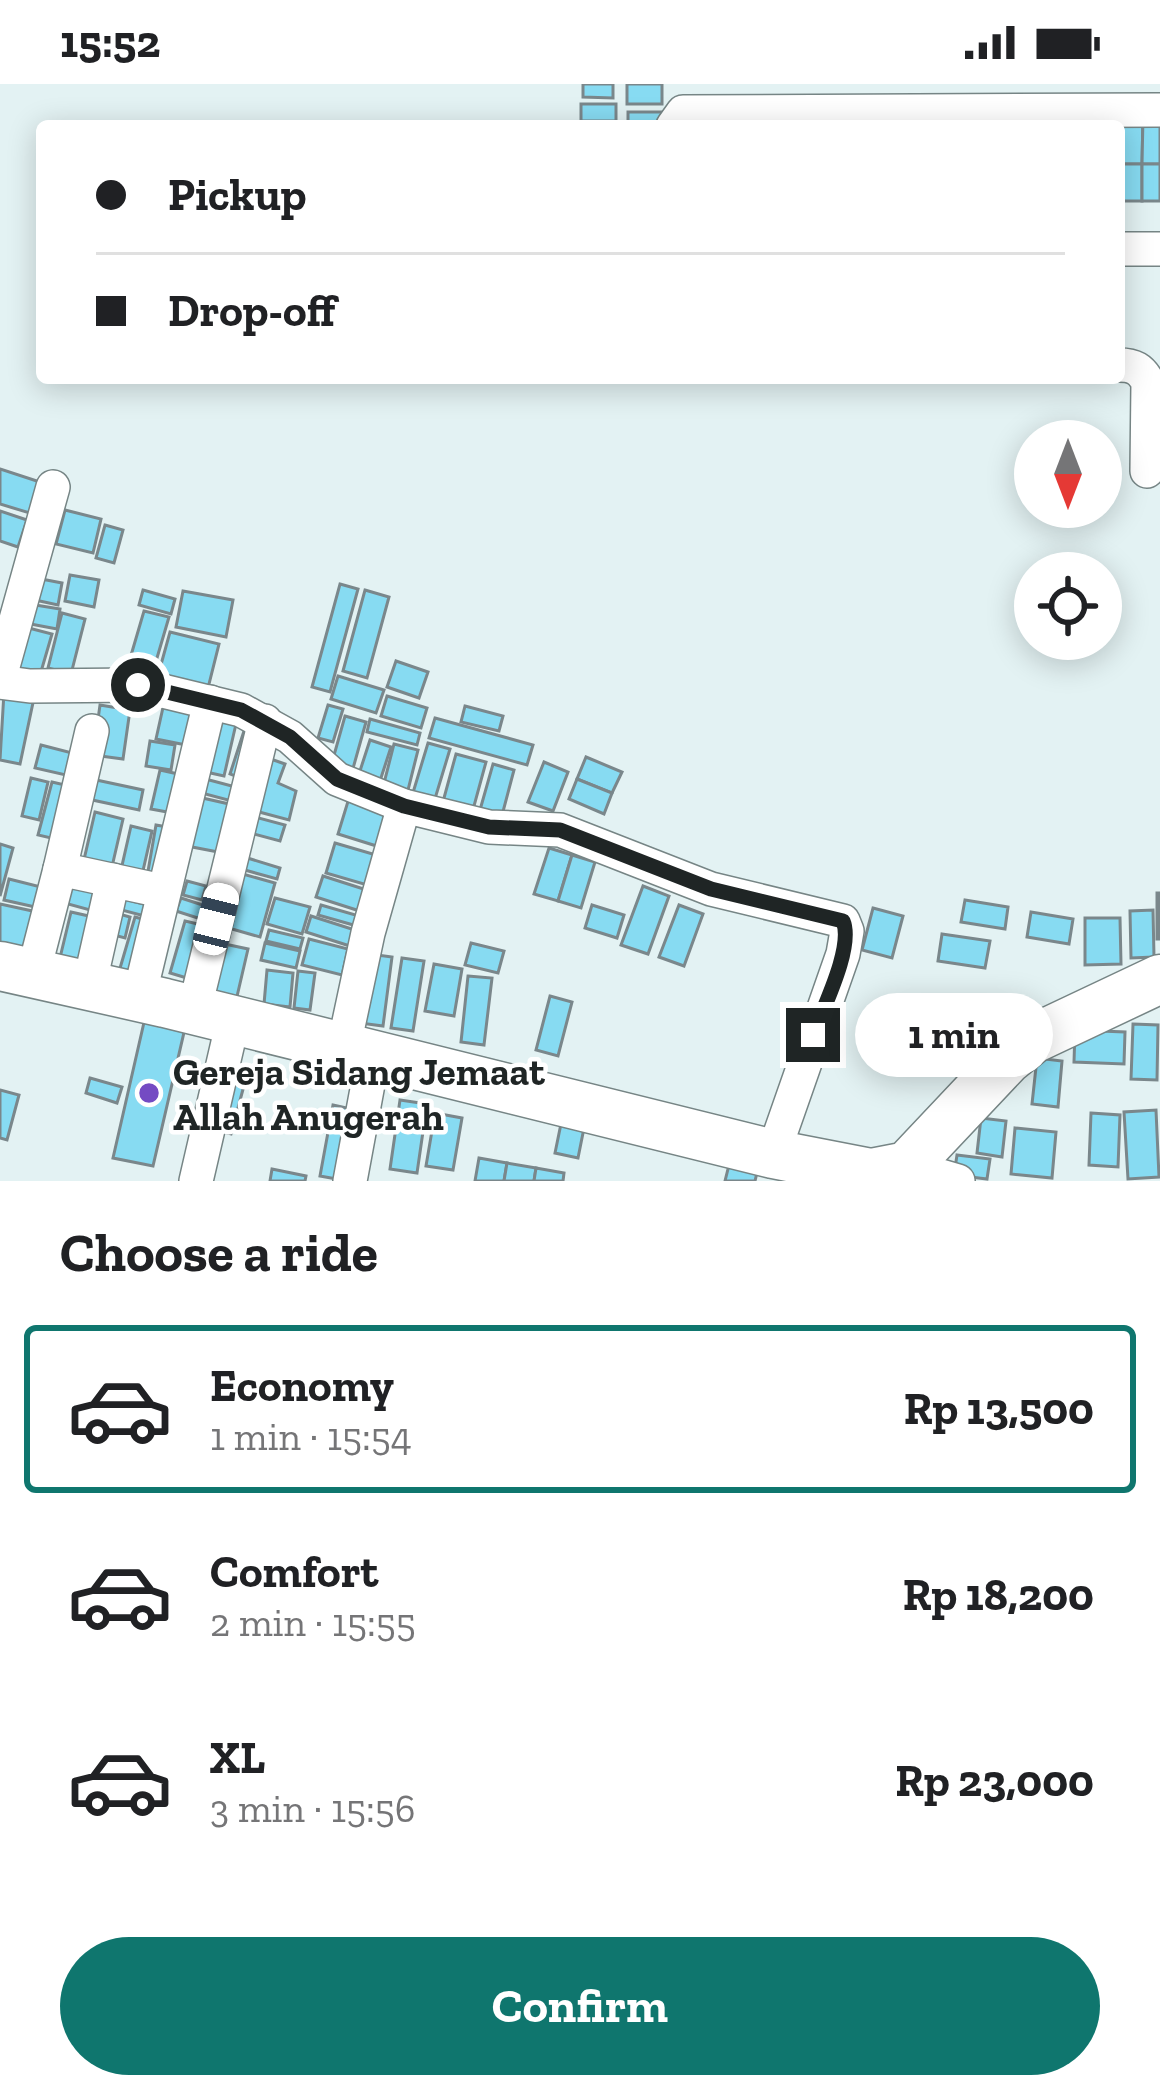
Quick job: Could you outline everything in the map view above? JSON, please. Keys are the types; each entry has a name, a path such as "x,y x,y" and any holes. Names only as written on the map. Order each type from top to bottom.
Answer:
{"main road":[{"path":"16,970 773,1154 822,1173 872,1173 907,1166 1007,1060 1033,1039 1160,979"}],"street":[{"path":"677,120 683,112 1147,101"},
{"path":"1125,249 1160,249"},
{"path":"1125,365 1142,371 1148,382 1147,471"},
{"path":"53,487 0,679 54,687 138,685 210,702 266,721 337,779 404,806 489,827 560,830 711,889 843,921 847,931 843,955 773,1154"},
{"path":"139,997 210,702"},
{"path":"196,1181 213,1016 266,721"},
{"path":"16,970 60,869 92,731"},
{"path":"350,1181 368,932 404,806"},
{"path":"60,869 162,891"},
{"path":"89,986 113,880"},
{"path":"907,1166 958,1181"}],"building":[{"path":"583,84 613,84 613,98 583,97"},
{"path":"627,84 662,84 662,104 627,104"},
{"path":"581,104 616,104 616,120 581,120"},
{"path":"628,112 665,112 665,120 628,120"},
{"path":"1143,116 1142,164 1125,164 1125,124"},
{"path":"1143,116 1160,116 1160,164 1142,164"},
{"path":"1125,164 1142,164 1142,201 1125,201"},
{"path":"1142,164 1160,164 1160,201 1142,201"},
{"path":"0,469 43,483 33,514 0,504"},
{"path":"65,510 101,519 93,553 56,544"},
{"path":"0,511 27,520 18,547 0,541"},
{"path":"105,525 123,530 114,563 96,558"},
{"path":"70,575 99,580 94,607 65,601"},
{"path":"31,577 62,583 58,605 26,598"},
{"path":"340,584 358,589 330,692 312,687"},
{"path":"143,590 175,599 171,614 139,605"},
{"path":"365,590 389,597 367,678 343,671"},
{"path":"183,591 233,600 226,637 176,627"},
{"path":"23,603 60,609 57,629 20,622"},
{"path":"144,611 169,617 152,675 127,669"},
{"path":"62,613 85,619 71,674 48,668"},
{"path":"21,626 52,634 38,682 7,674"},
{"path":"170,632 219,644 207,692 157,679"},
{"path":"396,661 428,672 419,698 387,687"},
{"path":"338,676 384,690 376,713 331,699"},
{"path":"4,692 34,698 20,764 0,760"},
{"path":"387,696 427,708 421,728 381,716"},
{"path":"164,703 203,711 196,747 156,739"},
{"path":"100,705 130,710 123,759 93,755"},
{"path":"328,705 343,709 333,742 318,738"},
{"path":"465,706 503,716 499,731 461,722"},
{"path":"345,716 366,722 352,772 331,766"},
{"path":"209,718 236,724 224,776 197,770"},
{"path":"435,718 533,745 527,765 429,738"},
{"path":"370,719 420,733 417,745 367,732"},
{"path":"244,731 260,737 245,780 230,774"},
{"path":"370,740 391,747 379,784 358,777"},
{"path":"150,741 175,745 171,770 146,766"},
{"path":"428,743 450,749 434,802 412,796"},
{"path":"394,744 418,750 406,798 382,791"},
{"path":"41,745 84,756 79,778 35,768"},
{"path":"456,754 486,762 471,817 441,809"},
{"path":"259,755 285,764 278,783 296,791 289,820 244,808"},
{"path":"586,757 622,772 612,793 577,779"},
{"path":"544,762 568,772 553,811 528,802"},
{"path":"493,764 514,770 500,823 478,817"},
{"path":"160,770 187,776 178,814 151,809"},
{"path":"198,777 247,790 243,804 194,791"},
{"path":"31,778 48,782 39,820 22,816"},
{"path":"87,778 143,790 139,810 83,798"},
{"path":"577,779 612,793 604,814 569,799"},
{"path":"52,782 78,788 64,841 38,835"},
{"path":"198,797 229,804 218,852 187,846"},
{"path":"349,798 394,811 383,848 338,834"},
{"path":"95,812 123,819 111,871 83,864"},
{"path":"244,814 285,825 280,841 239,830"},
{"path":"156,825 173,828 164,880 147,877"},
{"path":"131,826 152,831 142,875 121,870"},
{"path":"335,843 383,857 374,887 326,873"},
{"path":"0,844 13,848 0,896"},
{"path":"549,848 572,855 558,901 534,894"},
{"path":"238,855 280,868 277,879 234,867"},
{"path":"572,855 595,862 581,908 558,901"},
{"path":"232,871 275,883 260,937 218,925"},
{"path":"323,876 373,892 366,913 316,897"},
{"path":"9,879 49,889 44,909 4,900"},
{"path":"187,881 206,886 202,900 183,895"},
{"path":"61,884 106,895 101,913 57,901"},
{"path":"643,886 669,896 648,954 621,945"},
{"path":"1160,893 1160,939 1157,939"},
{"path":"117,897 155,907 152,918 114,908"},
{"path":"181,898 218,910 213,923 176,911"},
{"path":"275,898 310,907 302,934 267,924"},
{"path":"965,900 1008,907 1005,929 961,922"},
{"path":"0,904 37,912 30,949 0,943"},
{"path":"321,905 359,916 357,926 318,915"},
{"path":"592,905 624,915 617,938 585,928"},
{"path":"679,905 703,914 684,966 659,957"},
{"path":"873,908 903,916 892,958 862,950"},
{"path":"1153,910 1154,957 1131,958 1130,911"},
{"path":"71,912 102,919 89,973 58,966"},
{"path":"112,912 130,917 125,938 106,933"},
{"path":"1031,912 1073,919 1069,944 1027,937"},
{"path":"311,916 358,931 353,947 306,932"},
{"path":"135,917 153,922 136,977 118,975"},
{"path":"1085,918 1120,918 1121,964 1085,965"},
{"path":"185,921 211,927 197,981 170,973"},
{"path":"269,930 303,938 300,949 266,941"},
{"path":"942,934 990,941 985,968 938,961"},
{"path":"309,939 348,949 342,975 302,965"},
{"path":"220,943 248,949 235,1005 207,999"},
{"path":"265,943 300,951 296,968 261,960"},
{"path":"471,943 504,951 498,973 465,965"},
{"path":"370,954 392,957 383,1026 360,1023"},
{"path":"402,958 424,961 413,1031 391,1028"},
{"path":"434,964 462,969 454,1016 425,1011"},
{"path":"267,970 293,973 290,1007 264,1004"},
{"path":"298,971 315,973 310,1010 294,1008"},
{"path":"468,976 492,978 484,1045 461,1042"},
{"path":"550,996 572,1002 558,1056 536,1050"},
{"name":"Gereja Sidang Jemaat Allah Anugerah","path":"145,1018 185,1028 153,1166 113,1158"},
{"path":"1133,1024 1158,1025 1157,1080 1131,1079"},
{"path":"1075,1030 1125,1032 1124,1064 1074,1062"},
{"path":"1037,1058 1062,1061 1058,1107 1032,1104"},
{"path":"230,1062 249,1067 231,1134 212,1129"},
{"path":"90,1078 122,1087 117,1103 86,1093"},
{"path":"0,1090 19,1095 7,1140 0,1138"},
{"path":"400,1100 427,1104 417,1173 390,1169"},
{"path":"333,1105 355,1110 342,1180 320,1176"},
{"path":"1156,1110 1159,1177 1128,1179 1124,1112"},
{"path":"435,1113 462,1118 453,1170 426,1166"},
{"path":"1091,1113 1120,1115 1118,1167 1089,1165"},
{"path":"563,1114 586,1118 578,1158 555,1153"},
{"path":"981,1118 1006,1121 1002,1157 977,1153"},
{"path":"1015,1128 1056,1132 1052,1178 1011,1174"},
{"path":"957,1155 990,1159 987,1179 954,1175"},
{"path":"479,1158 507,1163 504,1181 475,1181"},
{"path":"730,1161 758,1168 755,1181 725,1181"},
{"path":"507,1163 536,1168 534,1181 504,1181"},
{"path":"536,1168 564,1173 563,1181 534,1181"},
{"path":"272,1169 306,1176 305,1181 270,1181"}],"place":[{"name":"Gereja Sidang Jemaat Allah Anugerah","path":"149,1093"}],"route":[{"path":"138,685 171,690 266,721 337,779 404,806 489,827 560,830 711,889 843,921 847,931 843,955 813,1035"}]}
